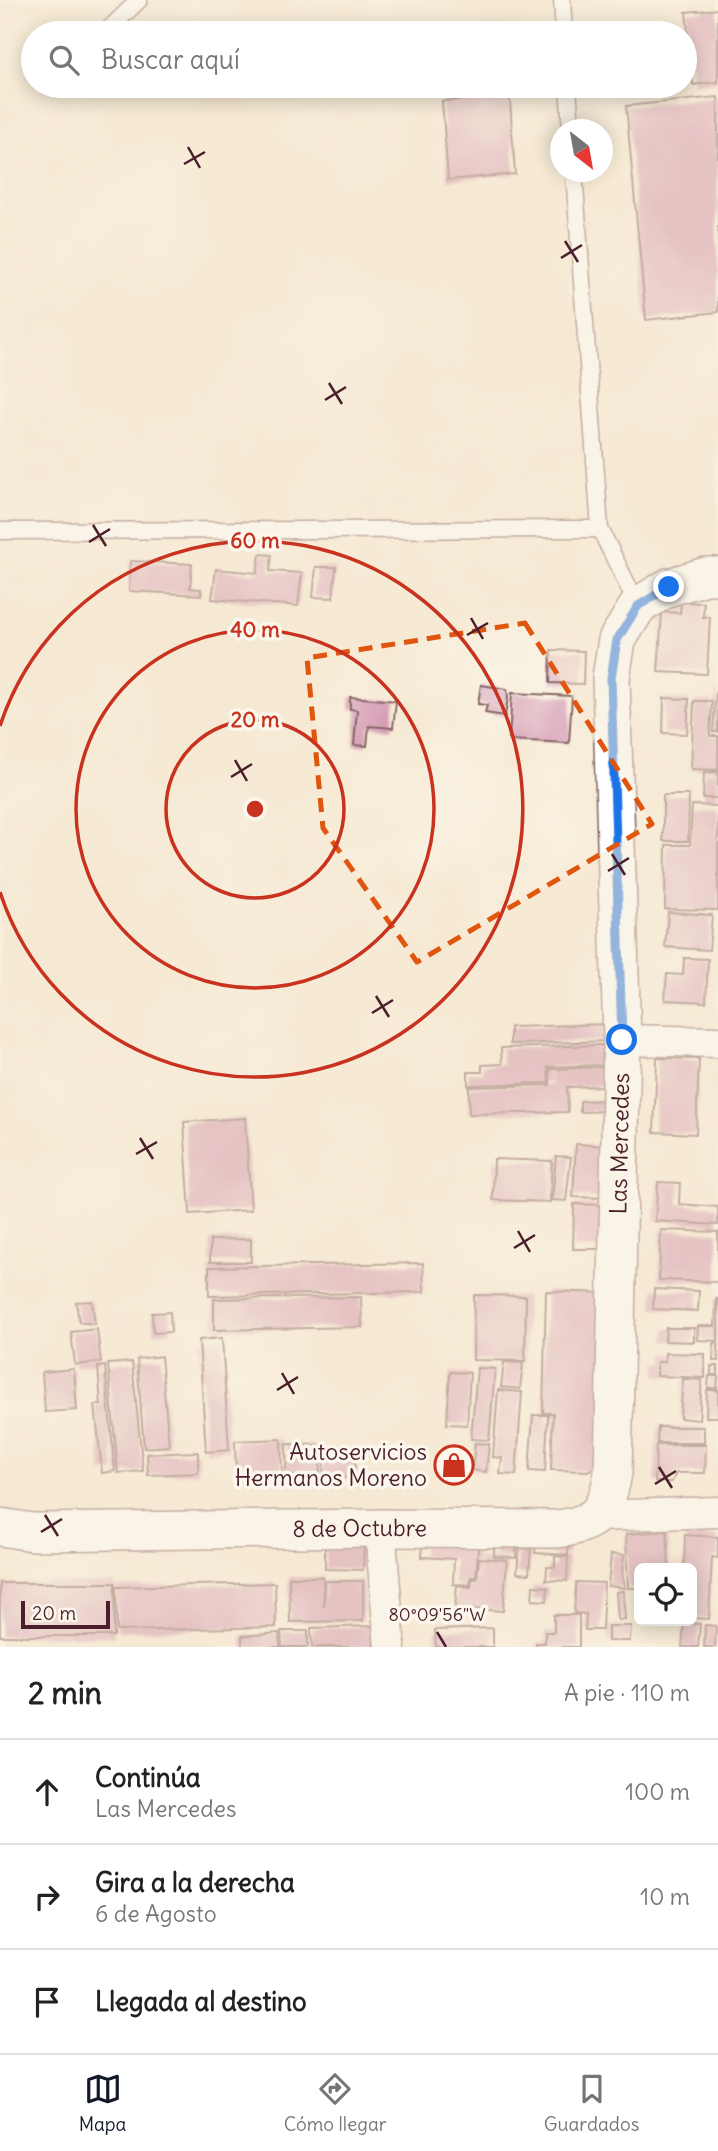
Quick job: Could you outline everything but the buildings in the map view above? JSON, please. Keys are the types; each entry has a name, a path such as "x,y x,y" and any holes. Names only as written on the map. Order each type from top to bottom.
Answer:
{"street":[{"path":"638,606 669,587 706,576 718,576"},
{"name":"Las Mercedes","path":"596,1516 608,1498 613,1473 622,1040 611,678 617,640 638,606"},
{"path":"622,1040 718,1042"},
{"name":"8 de Octubre","path":"0,1527 33,1532 557,1529 579,1526 596,1516 718,1512"},
{"path":"380,1528 390,1647"}],"lane":[{"path":"117,21 139,0"},
{"path":"562,0 563,21"},
{"path":"569,98 570,119"},
{"path":"575,182 600,529 638,606"},
{"path":"0,531 600,529"}],"highlighted area":[{"path":"525,623 652,824 417,962 323,828 307,658"}],"place":[{"name":"Autoservicios Hermanos Moreno","path":"454,1465"}],"route":[{"path":"622,1040 611,678 617,640 638,606 669,587"}]}
